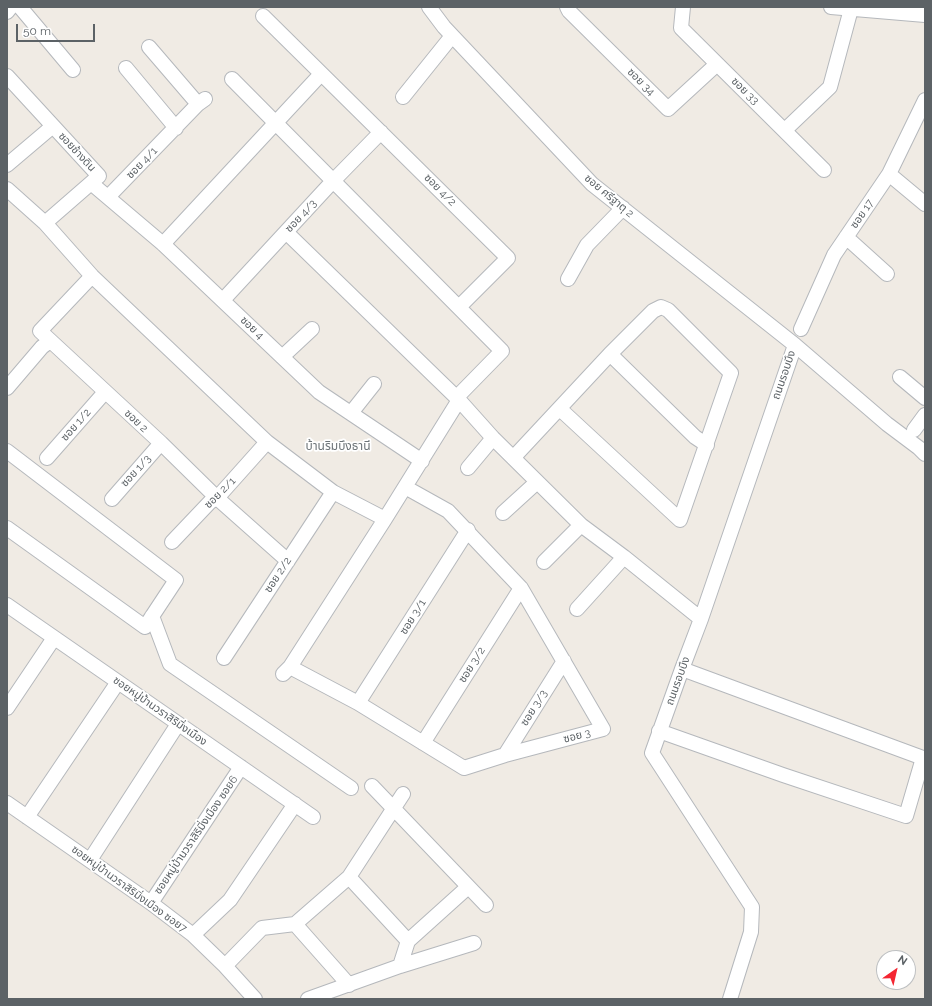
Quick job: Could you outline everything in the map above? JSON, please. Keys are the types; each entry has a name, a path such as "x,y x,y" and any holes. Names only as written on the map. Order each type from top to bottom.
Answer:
{"street":[{"path":"7,12 11,7"},
{"path":"20,7 73,70"},
{"name":"ซอย ศรีฐาตุ 2","path":"429,7 452,36 592,184 795,344 887,424 925,454"},
{"name":"ซอย 34","path":"568,7 569,11 668,109 717,64"},
{"name":"ซอย 33","path":"683,7 681,28 824,170"},
{"path":"831,7 925,15"},
{"path":"785,130 830,87 851,9"},
{"name":"ซอย 4/2","path":"263,16 508,258 459,307"},
{"path":"403,97 452,36"},
{"name":"ซอย 4/1","path":"108,197 202,101 149,47"},
{"path":"126,68 176,128"},
{"path":"163,244 321,74"},
{"name":"ซอยช้างดิน","path":"7,76 99,176 45,222"},
{"path":"7,189 45,222 92,276 267,442 333,492 385,519 422,461 458,399 502,350 232,79"},
{"name":"ซอย 17","path":"801,330 834,254 889,174 925,100"},
{"path":"7,165 53,126"},
{"name":"ซอย 4/3","path":"223,300 333,181 381,132"},
{"path":"889,174 925,204"},
{"name":"ซอย 4","path":"91,183 163,244 319,392 422,461"},
{"path":"568,279 587,245 623,208"},
{"path":"286,232 458,399 492,438 580,525 701,618"},
{"path":"846,237 887,274"},
{"name":"ซอย 2","path":"92,276 40,331 161,443 217,498 288,561"},
{"path":"513,458 610,354 654,311 662,306 668,310 731,373 680,520 560,409"},
{"path":"282,357 312,329"},
{"path":"7,388 42,347 50,341"},
{"name":"ถนนรอบบึง","path":"730,999 751,932 752,907 652,754 659,731 701,618 795,344"},
{"path":"610,354 695,437 707,445"},
{"path":"900,377 925,398"},
{"path":"351,413 374,384"},
{"name":"ซอย 1/2","path":"47,458 105,392"},
{"path":"914,430 925,415"},
{"path":"468,468 492,438"},
{"name":"ซอย 2/1","path":"172,542 210,502 217,498 267,442"},
{"name":"ซอย 1/3","path":"112,499 161,443"},
{"path":"7,451 176,580 145,627 7,528"},
{"path":"503,513 536,482"},
{"name":"ซอย 3","path":"385,519 286,671 358,704 464,768 505,755 602,729 521,588 468,530 448,511 405,487"},
{"name":"ซอย 2/2","path":"224,658 333,492"},
{"path":"544,562 580,525"},
{"name":"ซอย 3/1","path":"358,704 468,530"},
{"path":"577,609 624,558"},
{"name":"ซอย 3/2","path":"423,743 521,588"},
{"name":"ซอยหมู่บ้านวราสิริมิ่งเมือง","path":"7,605 313,817"},
{"path":"152,616 170,664 351,788"},
{"path":"7,708 54,638"},
{"name":"ซอย 3/3","path":"505,755 564,661"},
{"path":"659,731 783,775 906,816 923,758 682,668"},
{"path":"27,817 118,682"},
{"path":"90,860 178,724"},
{"name":"ซอยหมู่บ้านวราสิริมิ่งเมือง ซอย6","path":"151,903 242,767"},
{"path":"372,786 486,905"},
{"path":"225,966 262,928 294,924 349,877 403,794"},
{"name":"ซอยหมู่บ้านวราสิริมิ่งเมือง ซอย7","path":"7,803 151,903 193,935 230,900 295,804"},
{"path":"349,877 408,941"},
{"path":"400,966 408,941 468,887"},
{"path":"294,924 349,985"},
{"path":"193,935 225,966 255,999"},
{"path":"308,999 400,966 474,943"}],"district":[{"name":"บ้านริมบึงธานี","path":"338,446"}]}
